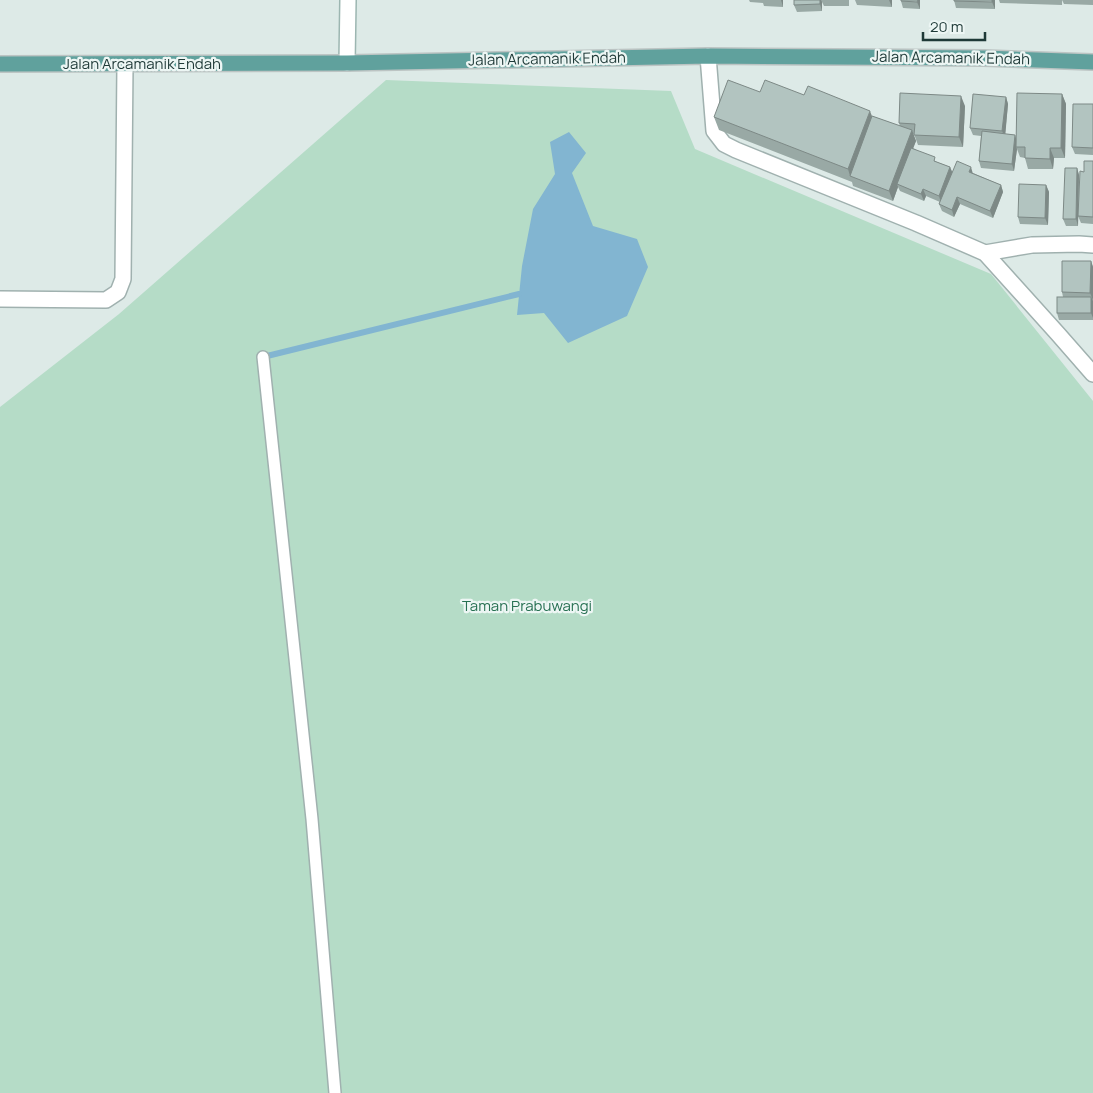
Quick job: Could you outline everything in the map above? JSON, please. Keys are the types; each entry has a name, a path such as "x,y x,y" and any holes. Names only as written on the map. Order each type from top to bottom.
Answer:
{"main road":[{"name":"Jalan Arcamanik Endah","path":"0,64 347,63 708,56 984,58 1093,62"}],"street":[{"path":"347,63 348,0"},
{"path":"708,56 714,131 724,144 985,254 1093,374"},
{"path":"0,299 106,300 118,292 123,279 125,64"},
{"path":"985,254 1032,245 1093,245"}],"lane":[{"path":"262,356 312,819 335,1093"}],"green space":[{"name":"Taman Prabuwangi","path":"386,80 671,91 695,149 991,274 1093,401 1093,1093 0,1093 0,407 119,314"}],"water":[{"path":"569,132 586,153 572,173 593,226 637,239 648,267 627,316 568,343 544,313 517,315 522,266 533,209 555,174 550,142"}],"building":[{"path":"794,0 820,0 820,4 794,5"},
{"path":"901,0 918,0 917,2"},
{"path":"992,0 992,2 954,1"},
{"path":"728,80 760,92 765,80 804,95 808,86 870,111 848,169 714,117"},
{"path":"900,93 961,96 959,137 914,135 915,124 899,123"},
{"path":"1017,93 1062,94 1061,148 1050,148 1050,159 1025,158 1025,147 1016,147"},
{"path":"973,94 1006,97 1002,131 970,128"},
{"path":"1073,104 1093,104 1093,148 1072,147"},
{"path":"872,116 912,130 889,191 850,176"},
{"path":"982,131 1015,135 1012,164 979,161"},
{"path":"911,148 935,157 934,161 950,167 939,196 923,189 921,194 897,184"},
{"path":"957,161 971,167 969,172 1001,185 990,211 957,197 952,210 939,204"},
{"path":"1084,161 1093,161 1093,217 1078,216 1080,171 1084,172"},
{"path":"1065,168 1077,168 1076,219 1063,219"},
{"path":"1019,184 1046,185 1045,218 1018,217"},
{"path":"1062,261 1091,261 1090,293 1062,292"},
{"path":"1057,297 1091,297 1091,313 1057,313"}],"waterway":[{"path":"263,357 519,294"}]}
